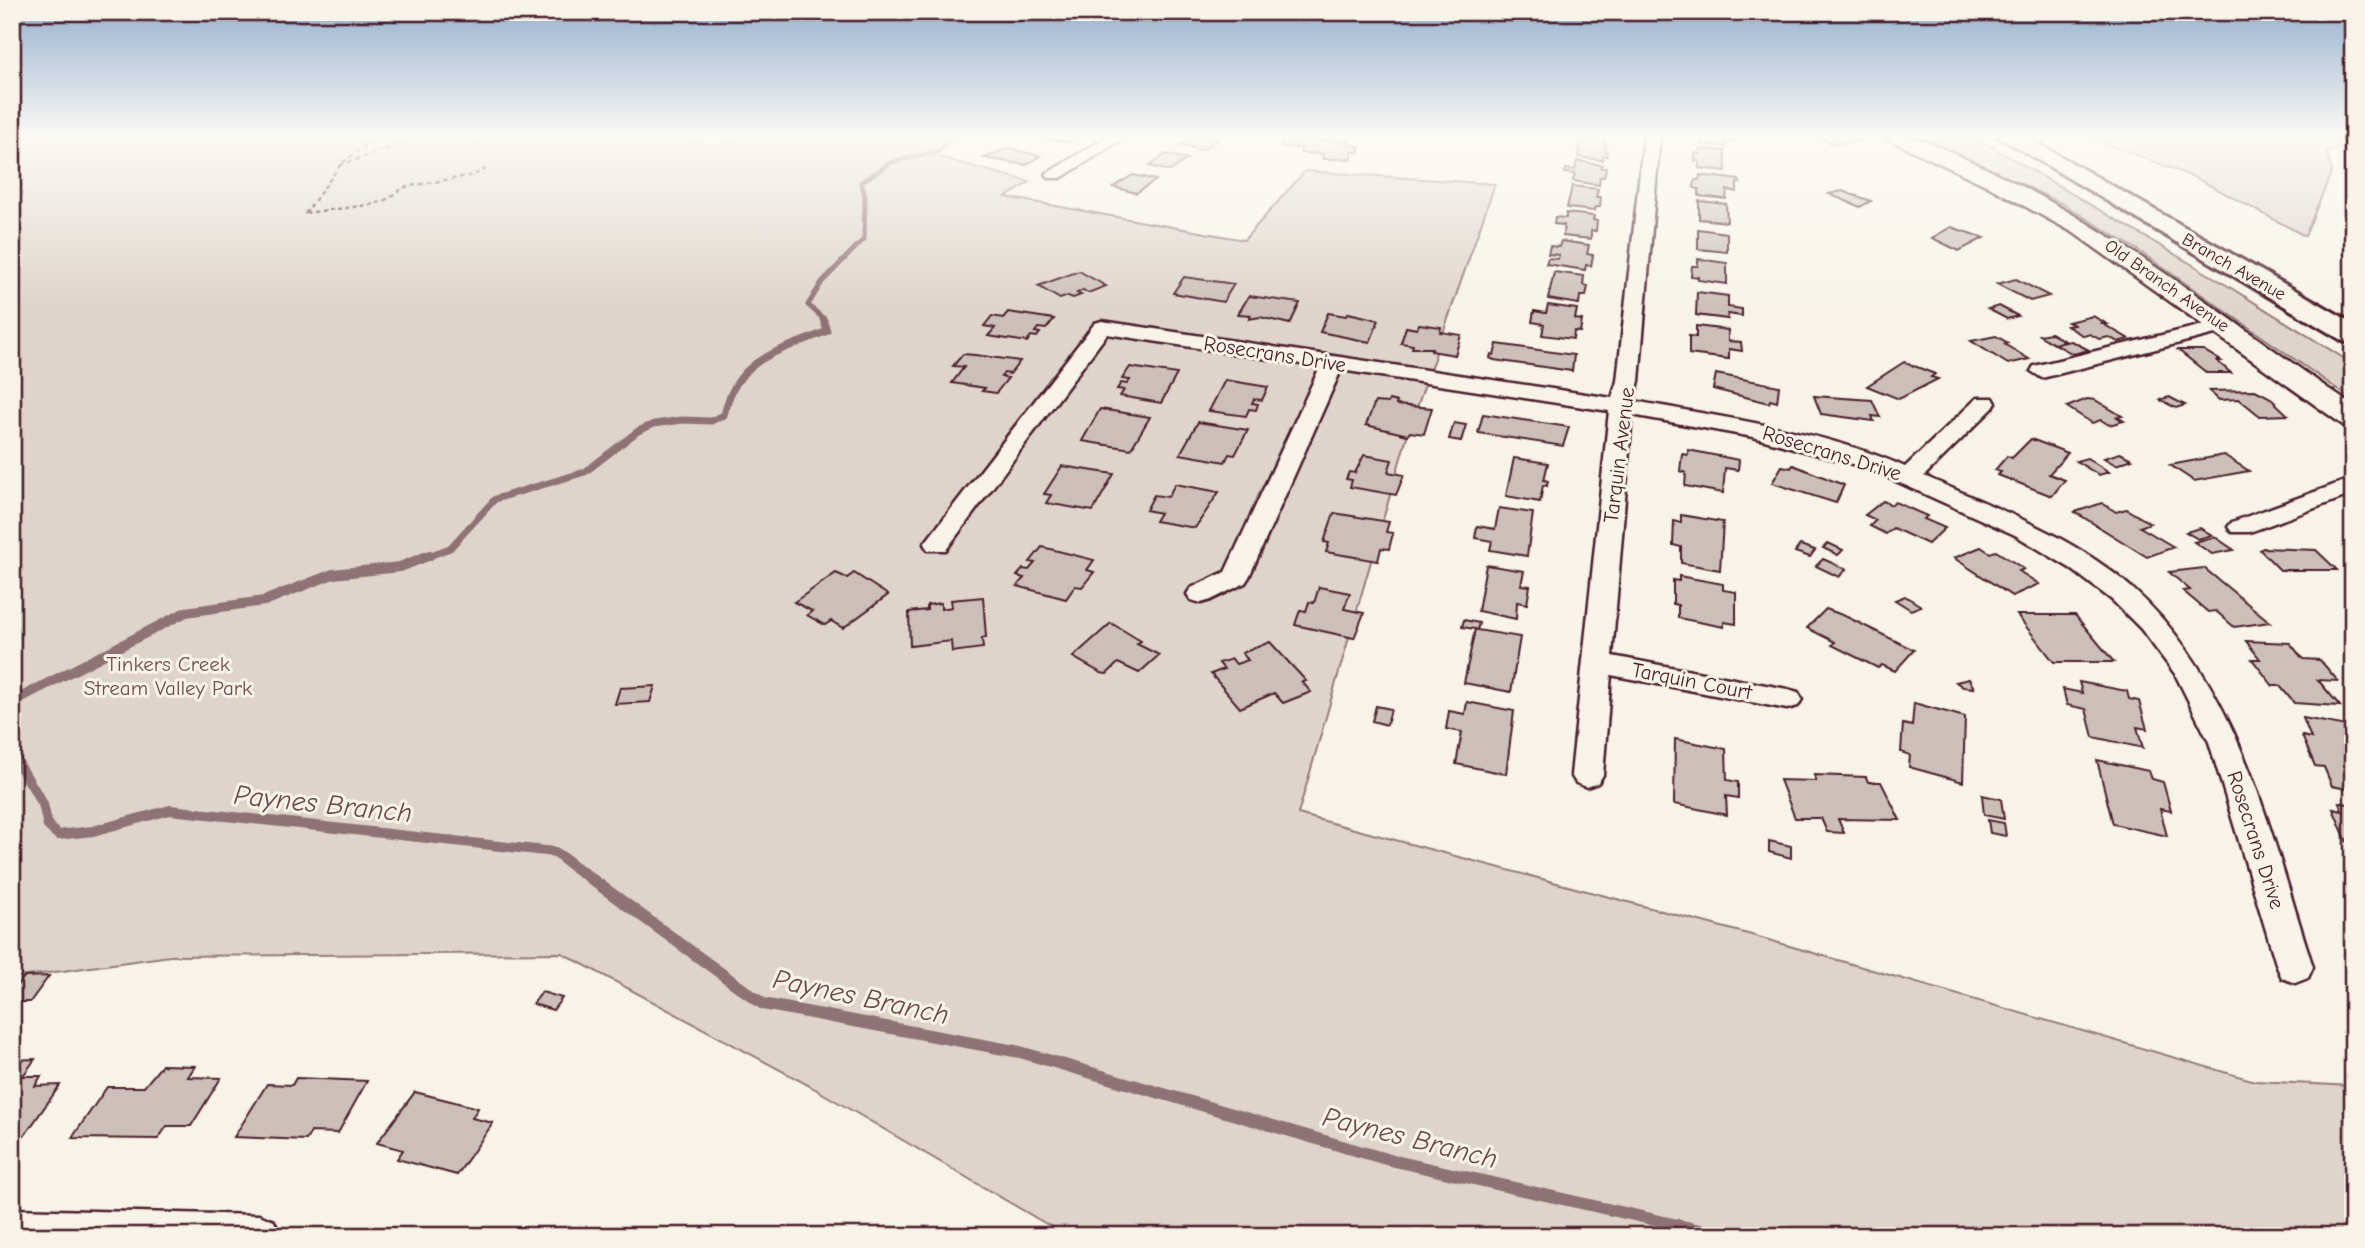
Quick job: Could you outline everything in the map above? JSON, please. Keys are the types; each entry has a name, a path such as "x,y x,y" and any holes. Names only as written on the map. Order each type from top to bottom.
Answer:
{"highway":[{"name":"Branch Avenue","path":"2108,193 2353,335"},
{"name":"Branch Avenue","path":"2151,193 2268,258"}],"main road":[{"name":"Old Branch Avenue","path":"2018,193 2082,228 2353,419"}],"street":[{"name":"Tarquin Avenue","path":"1587,775 1621,406 1630,363 1646,193"},
{"path":"2042,371 2224,326"},
{"name":"Rosecrans Drive","path":"937,544 1102,327 1621,406 1782,436 1849,455 1910,476 2024,530 2079,562 2122,594 2169,645 2188,670 2224,743 2295,967"},
{"path":"1201,594 1236,577 1333,363"},
{"path":"1910,476 1985,403"},
{"path":"2241,527 2353,485"},
{"name":"Tarquin Court","path":"1597,663 1787,699"},
{"path":"12,1230 259,1236"}],"path":[{"path":"320,193 305,214 369,205 384,201 396,193"}],"green space":[{"name":"Tinkers Creek Stream Valley Park","path":"12,193 1012,193 1006,197 1244,240 1285,193 1492,193 1408,433 1298,814 1748,934 2255,1081 2353,1086 2353,1236 1067,1236 810,1086 562,953 170,956 12,978"},
{"path":"2040,193 2071,193 2353,364 2353,400 2136,249"},
{"path":"2225,193 2323,193 2305,236"}],"building":[{"path":"1570,193 1597,193 1596,197 1601,197 1600,207 1595,207 1594,211 1567,208"},
{"path":"1699,193 1727,193 1726,199 1699,196"},
{"path":"1848,193 1871,201 1860,207 1829,194"},
{"path":"1699,201 1726,204 1727,222 1699,219"},
{"path":"1566,213 1594,216 1593,220 1597,221 1596,231 1591,231 1591,239 1563,236 1564,225 1554,224 1555,217 1566,218"},
{"path":"1951,227 1984,238 1959,251 1932,238"},
{"path":"1698,229 1727,233 1727,252 1698,249"},
{"path":"1561,241 1589,245 1587,254 1593,255 1591,266 1586,265 1585,270 1546,264 1548,258 1558,259 1559,255 1548,254 1550,246 1559,247"},
{"path":"1698,259 1727,263 1727,284 1698,280 1698,277 1691,276 1692,266 1698,266"},
{"path":"1079,271 1106,286 1088,293 1083,290 1077,293 1081,295 1073,298 1068,296 1060,299 1038,286"},
{"path":"1554,272 1584,276 1583,285 1588,286 1586,296 1580,296 1579,304 1548,299"},
{"path":"1184,277 1234,284 1223,302 1173,293"},
{"path":"2016,279 2049,296 2030,301 1997,284"},
{"path":"1697,292 1728,296 1728,307 1742,309 1742,316 1728,314 1728,319 1696,315"},
{"path":"1249,296 1300,303 1290,324 1260,317 1249,319 1251,315 1238,314"},
{"path":"1548,305 1577,309 1575,319 1582,320 1580,332 1574,331 1573,339 1542,335 1544,324 1532,322 1534,311 1546,313"},
{"path":"1999,306 2018,316 2007,319 1988,309"},
{"path":"1008,312 1054,319 1046,329 1038,328 1035,332 1040,333 1037,337 1031,336 1027,342 988,336 995,328 984,326 992,316 1003,318"},
{"path":"1328,313 1346,316 1348,313 1379,320 1370,342 1320,332"},
{"path":"2093,316 2129,339 2118,342 2109,337 2099,339 2090,334 2084,336 2067,326 2074,325 2068,322"},
{"path":"1419,324 1441,327 1440,332 1461,335 1455,355 1431,351 1432,348 1412,348 1413,345 1401,343 1406,327 1417,329"},
{"path":"1696,326 1728,330 1728,341 1741,342 1742,351 1729,349 1729,359 1689,354 1689,336 1696,337"},
{"path":"2050,333 2065,341 2054,344 2039,335"},
{"path":"1996,336 2029,359 2008,364 1971,341"},
{"path":"2071,341 2089,350 2073,354 2055,344"},
{"path":"1497,344 1574,355 1572,371 1494,360 1490,358 1491,354 1494,355"},
{"path":"2178,350 2203,350 2221,361 2217,361 2231,373 2207,373"},
{"path":"963,354 1020,361 1010,374 1004,373 1001,377 1008,378 996,393 982,391 985,388 952,383 964,367 953,366"},
{"path":"1904,362 1935,374 1931,377 1938,379 1899,399 1867,386"},
{"path":"1130,367 1177,374 1161,403 1120,396 1124,390 1117,389 1121,383 1127,384 1130,380 1122,379"},
{"path":"1716,374 1779,386 1777,402 1770,400 1769,403 1713,389"},
{"path":"1225,380 1268,387 1262,400 1254,399 1252,403 1258,404 1256,410 1249,409 1246,416 1209,411"},
{"path":"2255,390 2269,397 2288,415 2260,416 2239,399 2219,400 2209,391"},
{"path":"1814,396 1872,400 1880,417 1872,416 1874,421 1821,414"},
{"path":"2169,397 2185,405 2176,408 2160,400"},
{"path":"2087,399 2095,400 2122,416 2117,417 2124,421 2109,425 2101,420 2092,423 2067,407"},
{"path":"1389,400 1397,402 1396,405 1432,408 1424,434 1410,432 1408,435 1366,425 1375,402 1388,403"},
{"path":"1100,409 1150,417 1131,449 1082,441"},
{"path":"1483,414 1569,427 1563,446 1478,433"},
{"path":"1198,422 1248,430 1235,455 1229,454 1225,462 1180,454"},
{"path":"1454,423 1466,425 1461,441 1449,439"},
{"path":"2031,439 2068,453 2049,474 2065,480 2052,496 1998,475 2001,472 1995,470 2007,456 2012,458"},
{"path":"1688,450 1739,460 1738,470 1725,468 1723,493 1685,486 1686,473 1680,471 1682,454 1688,455"},
{"path":"2120,453 2132,459 2116,465 2104,458"},
{"path":"1364,455 1392,460 1388,472 1404,475 1396,495 1350,487 1352,480 1346,479 1349,472 1355,473"},
{"path":"2224,455 2249,471 2194,481 2170,465"},
{"path":"1514,458 1548,463 1544,480 1548,481 1547,486 1543,485 1540,502 1506,496"},
{"path":"2087,458 2109,472 2099,475 2076,461"},
{"path":"1793,465 1844,485 1836,503 1772,483 1782,466 1791,468"},
{"path":"1062,466 1114,474 1093,511 1046,503 1051,495 1044,494"},
{"path":"1175,484 1219,492 1195,528 1155,521 1160,513 1146,510 1154,495 1168,497"},
{"path":"1883,501 1892,505 1895,502 1927,516 1924,519 1945,528 1928,544 1893,528 1886,534 1870,526 1876,520 1865,515"},
{"path":"2102,503 2116,512 2126,509 2150,523 2140,527 2174,547 2147,557 2075,512"},
{"path":"1499,508 1533,513 1527,556 1490,550 1492,541 1475,538 1477,526 1495,529"},
{"path":"1334,513 1389,522 1386,532 1393,533 1389,549 1381,548 1378,561 1326,552 1329,543 1324,542"},
{"path":"1681,515 1723,522 1720,570 1681,563 1681,547 1673,545 1674,521 1681,523"},
{"path":"2200,528 2212,535 2198,539 2186,532"},
{"path":"2215,537 2234,550 2212,554 2194,542"},
{"path":"1828,543 1843,550 1838,555 1823,548"},
{"path":"1800,545 1815,550 1810,557 1795,552"},
{"path":"1042,547 1094,560 1087,570 1094,572 1082,587 1075,586 1066,599 1017,586 1024,578 1017,576 1023,569 1029,570 1035,563 1030,562"},
{"path":"1981,547 1990,553 1996,551 2024,569 2019,571 2039,584 2012,596 1954,558"},
{"path":"2260,550 2316,550 2337,570 2280,570"},
{"path":"1823,559 1846,569 1839,577 1816,566"},
{"path":"1486,565 1524,571 1521,585 1530,586 1527,604 1517,602 1516,619 1478,611"},
{"path":"2204,568 2270,622 2234,627 2216,611 2208,612 2183,591 2190,590 2169,572"},
{"path":"836,573 847,578 854,573 888,595 843,628 831,621 825,625 807,615 812,611 794,602"},
{"path":"1679,576 1723,584 1723,590 1736,592 1736,624 1724,622 1724,627 1678,618 1678,605 1673,604 1673,580 1679,581"},
{"path":"1319,587 1350,593 1344,609 1364,613 1354,638 1295,625 1300,610 1306,611 1309,602 1314,603"},
{"path":"1905,596 1921,606 1911,610 1895,600"},
{"path":"983,597 986,637 982,638 983,648 952,652 951,641 910,646 909,612 927,610 927,605 941,603 941,609 952,607 951,600"},
{"path":"1826,609 1914,650 1895,671 1882,665 1878,668 1832,645 1835,642 1807,628"},
{"path":"2017,615 2075,615 2114,662 2054,662"},
{"path":"1464,620 1479,623 1477,630 1520,637 1511,692 1464,683 1475,629 1462,627"},
{"path":"1111,623 1141,641 1137,644 1159,655 1139,673 1118,663 1107,674 1073,657"},
{"path":"2246,641 2290,643 2303,659 2320,660 2338,681 2318,680 2340,706 2294,703 2280,686 2273,686 2252,659 2260,659"},
{"path":"1270,642 1306,681 1302,682 1311,692 1283,703 1274,693 1240,708 1211,674 1224,669 1219,663 1232,659 1236,664 1248,660 1242,653"},
{"path":"1969,679 1974,688 1963,687 1956,682"},
{"path":"2079,682 2127,691 2129,699 2139,701 2147,729 2137,727 2143,748 2093,737 2086,709 2067,705 2063,689 2082,693"},
{"path":"655,686 650,702 615,704 620,688"},
{"path":"1467,702 1514,711 1506,774 1456,764 1462,732 1446,729 1449,711 1465,714"},
{"path":"1914,703 1965,717 1963,782 1909,767 1910,755 1901,752 1903,724 1912,726"},
{"path":"1376,706 1391,709 1387,725 1372,721"},
{"path":"2303,718 2353,727 2353,790 2332,786 2324,767 2315,766 2302,736 2311,738"},
{"path":"1675,739 1726,749 1727,780 1738,782 1738,798 1726,796 1727,815 1674,804"},
{"path":"2097,760 2149,771 2152,779 2163,782 2171,811 2160,809 2167,836 2113,824"},
{"path":"1814,775 1866,777 1868,782 1881,782 1900,820 1838,819 1844,833 1827,832 1821,818 1795,818 1780,780 1816,781"},
{"path":"1982,795 2001,799 2004,819 1984,815"},
{"path":"2339,802 2353,805 2353,843 2347,842 2333,809 2342,811"},
{"path":"1988,820 2004,823 2006,836 1990,833"},
{"path":"1769,841 1791,846 1791,858 1769,852"},
{"path":"49,976 30,1002 12,1002 12,991 24,977"},
{"path":"542,992 562,998 553,1010 533,1004"},
{"path":"35,1059 23,1076 41,1076 35,1086 60,1085 25,1135 12,1136 12,1060"},
{"path":"162,1065 195,1066 188,1077 221,1078 191,1126 167,1126 158,1139 72,1138 107,1087 144,1087"},
{"path":"296,1078 367,1081 338,1133 311,1132 306,1140 234,1137 267,1084 292,1085"},
{"path":"415,1092 478,1108 472,1118 493,1123 457,1175 397,1159 403,1150 377,1143"}],"waterway":[{"path":"825,320 808,305 822,282 864,239 864,193"},
{"path":"426,557 450,548 495,499 585,472 638,431 654,424 682,420 711,421 724,415 730,395 749,368 776,352 827,331 823,319"},
{"path":"12,702 186,612 264,601 333,574 400,567 430,555"},
{"name":"Paynes Branch","path":"12,753 43,804 48,826 58,835 93,831 170,810 555,852 567,860"},
{"name":"Paynes Branch","path":"564,859 763,1004 1020,1052 1386,1159 1713,1233 1781,1236"}]}
